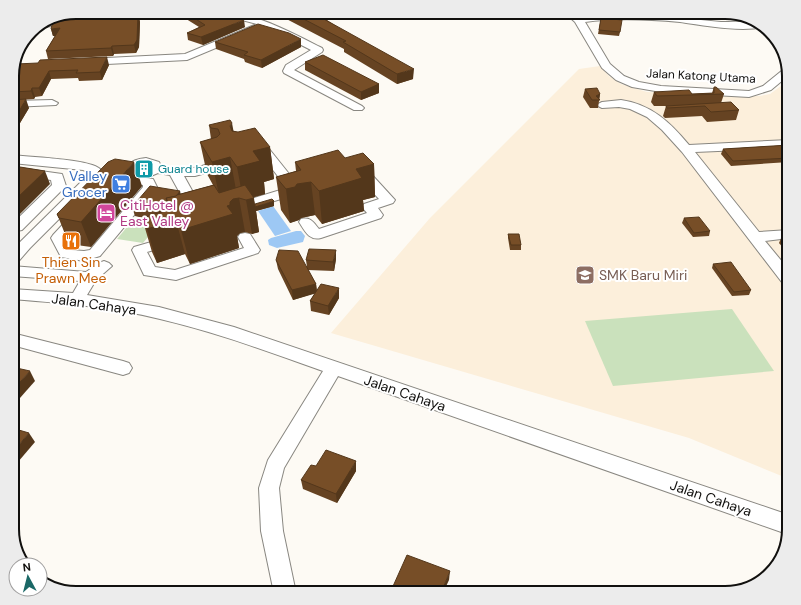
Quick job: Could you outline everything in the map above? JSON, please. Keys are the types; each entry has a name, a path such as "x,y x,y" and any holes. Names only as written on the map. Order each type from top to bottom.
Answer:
{"street":[{"path":"248,19 266,24 318,50 290,67 288,71 358,108"},
{"path":"579,20 589,19"},
{"path":"667,19 725,26 751,25"},
{"name":"Jalan Katong Utama","path":"579,20 606,66 620,78 636,85 661,89 749,94 769,88 782,76"},
{"path":"55,23 83,21"},
{"path":"79,62 188,58 266,24"},
{"path":"19,104 52,103"},
{"path":"602,105 623,103 635,106 647,112 674,135 782,271"},
{"path":"647,112 663,111"},
{"path":"686,149 782,144"},
{"path":"243,159 266,153 295,190"},
{"path":"19,160 86,166 133,167 133,172 139,174 146,174 155,169 175,172 194,172 219,165"},
{"path":"19,253 94,176 107,167"},
{"path":"19,172 58,177 59,186 19,225"},
{"path":"175,172 204,217 186,222"},
{"path":"306,222 316,235 376,215 369,207 388,200 368,179 351,184 344,176"},
{"path":"121,178 148,182 150,187 95,253 84,256 66,254 58,238 69,225 110,182 121,178"},
{"path":"222,212 309,186"},
{"path":"55,191 77,194"},
{"path":"47,223 69,225"},
{"path":"165,229 171,240 139,250 149,271 176,274 253,250 245,237"},
{"path":"755,237 782,235"},
{"path":"77,299 88,282 88,278 104,266"},
{"path":"19,271 83,276 88,278"},
{"name":"Jalan Cahaya","path":"19,295 77,299 159,314 228,331 782,523"},
{"path":"19,341 123,368"},
{"path":"284,586 272,531 269,488 275,466 334,368"}],"shaded area":[{"name":"SMK Baru Miri","path":"600,66 609,76 621,84 647,92 760,96 770,94 782,85 782,476 689,438 331,333 430,218 579,69"}],"green space":[{"path":"132,221 158,225 143,243 117,239"},
{"path":"732,309 774,371 613,386 585,321"}],"water":[{"path":"273,206 291,231 275,236 258,211"},
{"path":"301,231 305,236 303,242 277,248 269,245 268,240 271,238"}],"building":[{"path":"68,19 138,19 137,40 134,45 112,46 111,48 46,51 60,28 51,29 52,24"},
{"path":"196,19 244,20 201,37 187,33 205,25"},
{"path":"304,19 324,19 414,69 397,74 343,42 346,41"},
{"path":"601,19 622,20 620,32 599,30"},
{"path":"258,24 289,33 301,39 261,60 244,55 248,52 215,42"},
{"path":"323,55 379,84 361,92 305,62"},
{"path":"107,57 100,72 76,73 78,70 49,71 39,88 32,88 31,91 19,92 20,64 38,63 40,60"},
{"path":"714,87 724,94 657,96 654,92 689,90 692,94 714,93"},
{"path":"597,88 600,94 596,96 600,100 592,100 585,89"},
{"path":"26,99 19,111 19,100"},
{"path":"731,102 739,110 711,112 705,106 667,108 666,106"},
{"path":"230,120 232,123 230,126 232,131 238,132 255,128 270,147 253,151 260,161 237,167 230,157 212,162 200,142 217,137 220,134 218,129 211,128 209,125"},
{"path":"782,145 782,158 733,161 723,149"},
{"path":"338,150 345,158 363,153 374,164 356,169 362,178 319,191 311,182 297,184 295,187 286,189 276,177 301,170 295,162"},
{"path":"115,159 134,162 81,222 59,218 57,214 108,162"},
{"path":"19,168 45,171 19,196"},
{"path":"214,185 219,193 245,185 254,198 246,200 239,198 233,199 230,202 230,205 227,206 233,214 181,230 176,220 147,229 142,218 168,210 170,206 166,198"},
{"path":"150,186 180,191 176,196 166,198 168,205 162,212 132,207"},
{"path":"272,199 274,201 255,207 255,204"},
{"path":"699,217 710,231 694,233 684,218"},
{"path":"508,234 519,234 521,245 511,245"},
{"path":"309,249 336,250 333,262 306,260"},
{"path":"279,250 298,251 316,284 292,290 276,260"},
{"path":"731,262 751,290 734,292 713,264"},
{"path":"321,284 339,288 328,306 310,301"},
{"path":"19,369 30,371 19,383"},
{"path":"19,430 29,433 19,445"},
{"path":"326,450 356,461 336,494 301,480 311,465 316,466"},
{"path":"407,555 450,571 444,586 393,586"}],"place":[{"name":"Guard house","path":"144,169"},
{"name":"Valley Grocer","path":"121,184"},
{"name":"CitiHotel @ East Valley","path":"106,213"},
{"name":"Thien Sin Prawn Mee","path":"71,241"},
{"name":"SMK Baru Miri","path":"585,275"}]}
